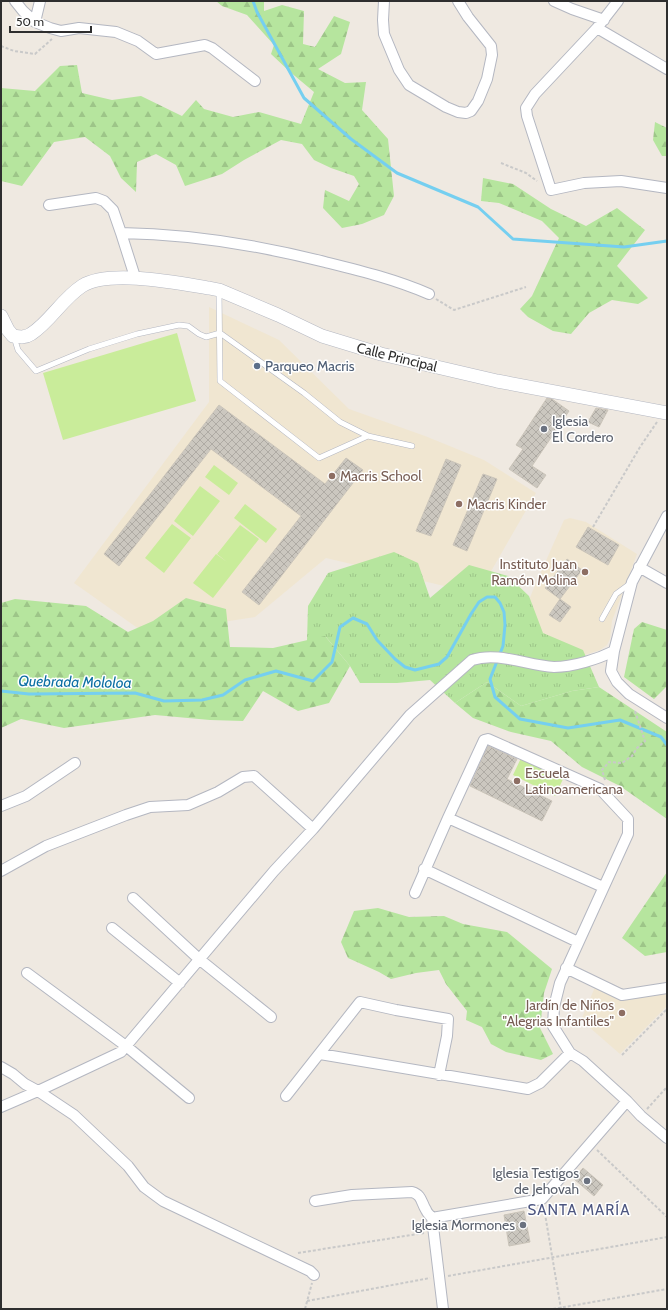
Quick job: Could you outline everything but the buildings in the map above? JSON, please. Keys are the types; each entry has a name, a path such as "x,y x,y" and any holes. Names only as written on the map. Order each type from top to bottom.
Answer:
{"street":[{"path":"15,1 35,22 50,28 61,31 79,28 116,32 138,41 156,54 205,45 212,48 255,81"},
{"path":"35,22 40,1"},
{"path":"384,1 384,34 399,70 409,85 446,107 458,112 466,113 471,111 478,101 487,79 492,55 491,46 468,17 458,1"},
{"path":"554,1 604,20"},
{"path":"618,1 597,28 535,94 526,108 529,126 551,190 584,183 608,181 621,181 667,188"},
{"path":"597,28 667,69"},
{"path":"49,205 96,198 104,201 113,210 135,277"},
{"path":"121,233 142,233 208,239 290,253 401,282 429,294"},
{"name":"Calle Principal","path":"13,336 21,338 31,334 69,295 84,285 97,280 135,277 219,290 278,315 322,336 381,354 497,381 666,412"},
{"path":"1,316 8,330 13,336"},
{"path":"667,516 632,582 614,651 611,671 618,682 629,694 667,718"},
{"path":"639,567 667,583"},
{"path":"1,1107 121,1052 274,871 313,829 410,715 472,660 479,658 494,658 555,667 602,657 614,651"},
{"path":"415,893 424,869 484,740 488,739 600,789 628,820 628,834 560,983 554,1007 554,1026 570,1053 583,1061 627,1101 641,1116 667,1138"},
{"path":"1,806 26,796 75,763"},
{"path":"1,871 46,846 126,815 150,808 188,805 218,792 243,777 254,776 313,829"},
{"path":"448,818 604,887"},
{"path":"424,869 578,942"},
{"path":"133,898 200,959 272,1017"},
{"path":"112,928 180,983"},
{"path":"566,968 622,995 667,988"},
{"path":"27,973 126,1046 189,1098"},
{"path":"286,1096 360,1002 448,1019 447,1036 439,1075"},
{"path":"320,1054 528,1089 540,1083 570,1053"},
{"path":"1,1067 24,1084 38,1091 74,1115 128,1166 144,1187 163,1201 310,1271 314,1275"},
{"path":"432,1218 542,1199 627,1101"},
{"path":"315,1201 352,1195 412,1192 417,1194 421,1198 426,1211 432,1218 443,1309"}],"lane":[{"path":"219,290 220,381 319,458 368,436"},
{"path":"13,336 18,350 36,370 89,349 137,334 179,325 188,326 206,337 220,333"},
{"path":"220,333 304,393 340,422 368,436 412,446"},
{"path":"602,619 616,594 632,582"}],"path":[{"path":"1,46 35,54 61,31"},
{"path":"501,163 526,173 551,190"},
{"path":"429,294 454,310 526,287"},
{"path":"593,526 640,447 666,412"},
{"path":"606,795 602,770 609,762 622,763 632,756 637,748 646,741 635,711"},
{"path":"622,1055 667,1009"},
{"path":"641,1116 667,1087"},
{"path":"590,1144 667,1217"},
{"path":"542,1199 561,1308"},
{"path":"279,1256 434,1232"},
{"path":"552,1256 667,1236"},
{"path":"305,1309 314,1275"},
{"path":"553,1309 667,1289"}],"shaded area":[{"name":"Macris School","path":"209,307 279,340 349,409 425,436 484,460 536,493 478,594 326,558 255,617 146,634 74,583 209,402"},
{"name":"Instituto Juan Ramón Molina","path":"570,518 586,522 637,554 612,621 610,639 607,645 600,650 569,660 509,652 533,590 564,520"},
{"name":"Jardín de Niños \"Alegrias Infantiles\"","path":"595,987 621,999 632,999 667,992 667,1006 620,1054 581,1020"}],"green space":[{"path":"216,1 264,1 264,11 282,5 304,11 303,44 315,47 334,16 350,22 341,54 318,69 345,83 366,82 362,110 388,139 394,196 384,215 362,224 342,228 323,208 325,190 349,201 359,184 354,176 314,160 302,144 281,140 222,174 185,186 176,165 156,154 137,162 136,192 121,178 110,156 85,137 54,142 22,186 1,181 1,88 35,91 60,66 77,65 82,93 112,100 141,96 182,116 196,100 204,109 233,117 259,112 301,124 314,92 271,54 274,45 247,15 222,6"},
{"path":"655,122 667,128 667,156 662,156 653,140"},
{"path":"483,178 513,184 551,209 586,226 617,208 645,230 617,266 648,298 638,304 612,300 589,313 571,334 553,331 528,317 520,309 532,296 559,238 542,221 499,203 481,201"},
{"path":"177,333 196,401 63,440 43,373"},
{"path":"214,465 238,483 229,495 205,477"},
{"path":"200,486 220,501 193,536 174,521"},
{"path":"245,504 277,529 266,543 234,518"},
{"path":"172,524 191,538 164,573 145,558"},
{"path":"240,525 259,539 213,598 193,583 216,554 227,562 217,554"},
{"path":"394,552 418,563 430,598 469,565 508,576 529,596 543,633 583,650 599,687 572,691 521,706 487,682 455,703 430,680 397,683 360,683 350,666 326,637 307,641 308,606 328,573"},
{"path":"186,598 226,609 230,647 273,648 325,636 350,666 329,703 298,711 263,691 243,721 210,720 155,715 64,728 21,719 1,728 1,603 15,599 86,606 128,632 153,621"},
{"path":"642,622 667,630 667,686 654,699 624,677 634,629"},
{"path":"487,682 521,706 572,691 599,687 667,732 667,819 620,786 582,767 551,741 511,732 473,718 455,703"},
{"path":"522,756 564,777 555,796 513,775"},
{"path":"667,872 667,952 645,956 622,938"},
{"path":"378,908 409,917 444,916 463,924 507,932 552,969 544,993 540,1028 553,1054 541,1060 506,1052 491,1044 482,1027 466,1020 467,1011 446,984 439,970 416,973 391,979 348,958 341,942 354,911"}],"waterway":[{"path":"253,1 257,12 304,98 351,139 397,173 478,207 513,239 624,247 667,241"},
{"name":"Quebrada Mololoa","path":"1,691 29,694 135,693 164,701 202,700 223,695 245,680 276,671 313,681 332,662 340,627 353,618 367,624 377,640 395,659 405,667 415,670 439,664 447,657 479,602 487,597 495,597 500,603 504,612 505,625 503,646 490,679 495,697 520,719 568,728 620,720 661,737 667,745"}],"place":[{"name":"Parqueo Macris","path":"257,366"},
{"name":"Iglesia El Cordero","path":"544,429"},
{"name":"Macris School","path":"332,476"},
{"name":"Macris Kinder","path":"459,504"},
{"name":"Instituto Juan Ramón Molina","path":"585,572"},
{"name":"Escuela Latinoamericana","path":"517,781"},
{"name":"Jardín de Niños \"Alegrias Infantiles\"","path":"622,1013"},
{"name":"Iglesia Testigos de Jehovah","path":"587,1181"},
{"name":"Iglesia Mormones","path":"523,1225"}],"district":[{"name":"SANTA MARÍA","path":"579,1210"}]}
